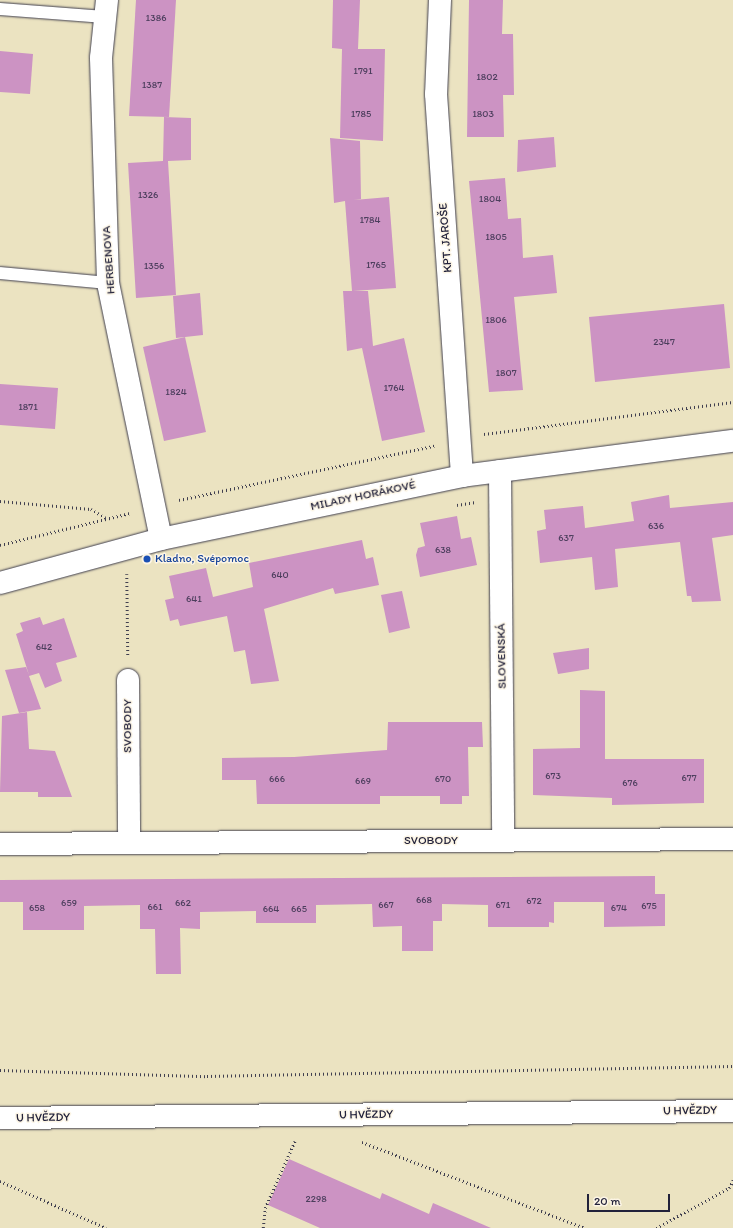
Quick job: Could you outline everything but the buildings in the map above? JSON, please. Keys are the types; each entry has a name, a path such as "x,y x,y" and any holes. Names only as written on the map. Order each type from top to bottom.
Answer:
{"street":[{"name":"KPT. JAROŠE","path":"440,0 436,94 462,476"},
{"name":"HERBENOVA","path":"106,8 101,58 108,283 161,538"},
{"name":"MILADY HORÁKOVÉ","path":"0,583 161,538 462,476 733,441"},
{"name":"SLOVENSKÁ","path":"500,471 503,840"},
{"name":"SVOBODY","path":"128,680 129,843"},
{"name":"SVOBODY","path":"0,844 733,839"},
{"name":"U HVĚZDY","path":"0,1118 733,1111"}],"lane":[{"path":"0,9 106,8"},
{"path":"0,274 108,283"}],"path":[{"path":"491,432 733,402"},
{"path":"179,500 437,445"},
{"path":"454,506 500,498"},
{"path":"0,501 91,509 107,518 0,545"},
{"path":"127,568 128,680"},
{"path":"0,1070 215,1076 733,1066"},
{"path":"263,1228 265,1208 299,1134"},
{"path":"356,1139 585,1228"},
{"path":"656,1228 729,1188 733,1180"},
{"path":"0,1181 106,1228"}],"place":[{"name":"Kladno, Svépomoc","path":"147,559"}]}
